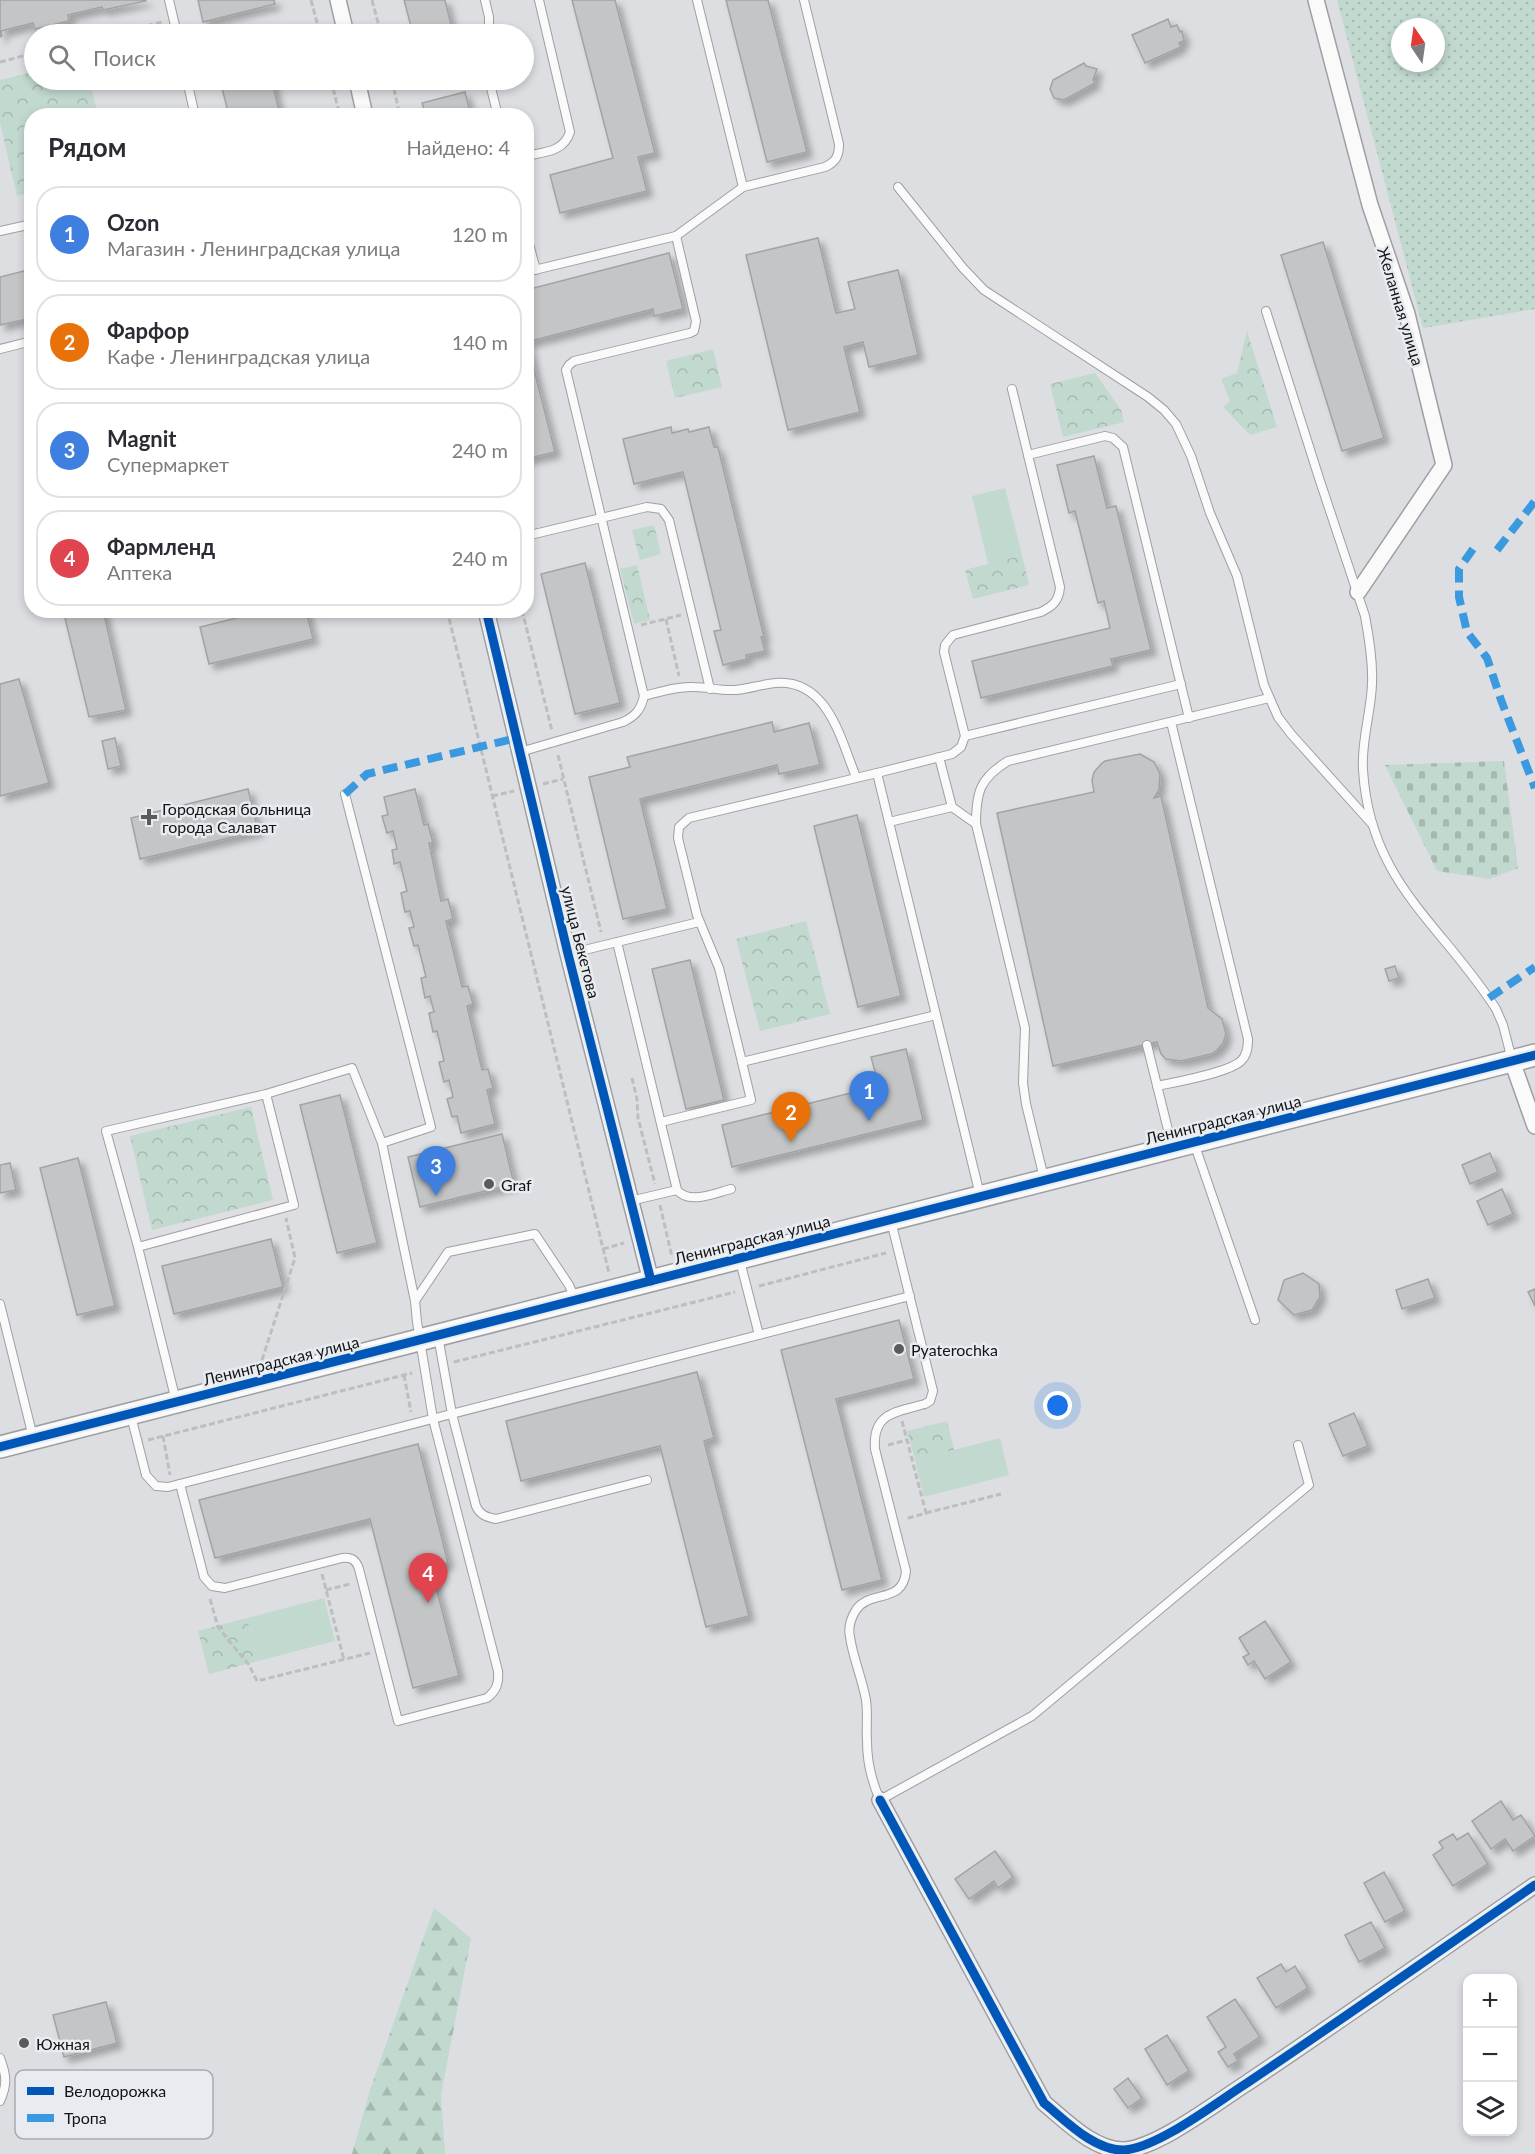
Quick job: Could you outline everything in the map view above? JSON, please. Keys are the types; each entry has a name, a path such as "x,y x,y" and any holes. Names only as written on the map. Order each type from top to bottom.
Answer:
{"street":[{"path":"338,0 344,24"},
{"name":"Желанная улица","path":"1316,0 1370,206 1407,314 1444,465 1358,592"},
{"path":"359,90 363,108"},
{"name":"улица Бекетова","path":"488,618 568,954 651,1281"},
{"name":"Ленинградская улица","path":"0,1448 1535,1055"},
{"path":"1512,1060 1535,1126"},
{"path":"880,1800 1044,2103 1088,2139 1121,2150 1150,2144 1196,2116 1324,2032 1535,1885"}],"lane":[{"path":"170,0 174,24"},
{"path":"485,0 489,24"},
{"path":"534,154 557,148 566,142 570,132 539,0"},
{"path":"698,0 743,187"},
{"path":"534,263 536,270 676,236 743,187 832,164 839,153 839,144 804,0"},
{"path":"189,90 193,108"},
{"path":"492,90 496,108"},
{"path":"898,188 963,268 984,290 1148,397 1176,424 1191,456 1210,513 1237,576 1264,685 1278,717 1372,824"},
{"path":"0,231 24,226"},
{"path":"520,752 632,718 642,706 644,696 566,370 568,364 574,362 694,331 696,321 676,236"},
{"path":"1266,311 1321,485 1358,592 1367,627 1372,662 1372,686 1364,739 1363,768 1366,799 1372,824 1382,852 1403,890 1496,1009 1503,1025 1512,1060"},
{"path":"0,349 24,343"},
{"path":"661,1122 751,1100 719,968 699,922 678,838 679,827 682,823 689,818 956,751 963,743 965,736 944,652 948,639 961,632 1041,612 1051,608 1059,595 1060,587 1012,389"},
{"path":"1028,455 1105,436 1113,438 1123,447 1189,718"},
{"path":"534,534 647,507 656,507 665,513 669,520 710,688"},
{"path":"644,696 682,687 738,690 778,682 805,688 823,703 831,715 856,777"},
{"path":"965,736 1181,684"},
{"path":"1044,1180 1023,1083 1025,1028 976,824 976,801 980,789 995,770 1008,761 1269,698"},
{"path":"1157,1086 1228,1069 1240,1063 1248,1048 1248,1039 1171,722"},
{"path":"939,757 952,807 976,824"},
{"path":"877,772 980,1197"},
{"path":"345,794 431,1127 382,1143"},
{"path":"889,822 952,807"},
{"path":"568,954 699,922"},
{"path":"617,942 677,1190 682,1196 692,1198 732,1189"},
{"path":"742,1062 936,1015"},
{"path":"1147,1045 1172,1148"},
{"path":"176,1402 138,1247 106,1131 266,1094 352,1068 382,1143 415,1301 429,1338 443,1365 452,1414 478,1511 487,1518 496,1519 647,1480"},
{"path":"138,1247 294,1205 266,1094"},
{"path":"1194,1142 1255,1320"},
{"path":"630,1201 677,1190"},
{"path":"890,1220 933,1390 930,1401 925,1404 888,1414 879,1423 874,1437 875,1449 906,1571 903,1583 891,1594 864,1601 857,1608 850,1624 850,1636 866,1701 868,1757 880,1800 1032,1716 1309,1485 1298,1445"},
{"path":"415,1301 448,1252 535,1234 569,1285 576,1300"},
{"path":"739,1258 759,1335"},
{"path":"130,1414 148,1480 162,1488 910,1296"},
{"path":"0,1304 33,1439"},
{"path":"176,1485 204,1577 212,1586 225,1588 350,1557 357,1563 399,1721 487,1698 496,1689 498,1671 433,1419 425,1370 429,1338"},
{"path":"0,2058 6,2076 6,2089 0,2101"}],"path":[{"path":"311,0 317,24"},
{"path":"372,0 378,24"},
{"path":"156,24 173,20"},
{"path":"0,62 24,56"},
{"path":"334,90 338,108"},
{"path":"394,90 398,108"},
{"path":"627,629 691,613"},
{"path":"449,618 613,1291"},
{"path":"524,618 604,945"},
{"path":"666,619 682,687"},
{"path":"632,1078 639,1118"},
{"path":"262,1360 295,1258 284,1208"},
{"path":"443,1365 898,1251"},
{"path":"138,1442 425,1370"},
{"path":"404,1375 413,1424"},
{"path":"899,1411 926,1513"},
{"path":"163,1436 176,1485"},
{"path":"875,1449 907,1440"},
{"path":"894,1521 1001,1494"},
{"path":"319,1564 344,1660"},
{"path":"326,1590 362,1581"},
{"path":"212,1586 210,1597 218,1627 249,1665 256,1680 261,1681 380,1650"}],"green space":[{"path":"1337,0 1535,0 1535,309 1423,328"},
{"path":"24,74 24,90 92,90 96,108 24,108 24,194 17,196 0,123 0,80"},
{"path":"1247,331 1277,427 1250,435 1223,407 1230,401 1221,379 1237,373"},
{"path":"713,349 722,387 675,398 666,361"},
{"path":"1095,373 1121,410 1124,422 1063,437 1050,384"},
{"path":"1005,488 1022,555 988,564 972,496"},
{"path":"654,525 661,554 640,560 632,530"},
{"path":"1022,555 1029,585 973,599 965,570"},
{"path":"637,565 650,620 634,624 620,569"},
{"path":"1504,761 1518,868 1490,879 1437,871 1385,765"},
{"path":"806,921 830,1014 760,1031 736,939"},
{"path":"251,1107 273,1200 152,1230 130,1136"},
{"path":"947,1421 954,1450 915,1460 907,1431"},
{"path":"1000,1438 1009,1475 924,1497 915,1460"},
{"path":"324,1598 335,1641 258,1661 247,1618"},
{"path":"247,1618 258,1661 209,1674 198,1631"},
{"path":"434,1908 471,1938 441,2095 445,2154 352,2154 370,2090"}],"building":[{"path":"0,0 146,0 68,15 69,21 56,24 24,24 1,31 2,36 0,37"},
{"path":"198,0 274,0 275,4 203,22"},
{"path":"404,0 445,0 451,24 410,24"},
{"path":"572,0 615,0 655,153 638,157 647,191 560,213 550,175 613,158"},
{"path":"726,0 768,0 807,152 767,162"},
{"path":"1168,19 1171,27 1177,25 1180,32 1182,31 1184,41 1179,43 1181,47 1145,63 1132,35"},
{"path":"1084,63 1086,66 1097,69 1093,80 1095,83 1064,100 1054,98 1050,89 1053,80"},
{"path":"222,90 274,90 278,108 227,108"},
{"path":"465,92 469,108 424,108 422,103"},
{"path":"818,238 836,313 855,309 848,282 898,270 918,355 869,367 863,342 844,347 860,412 788,430 746,255"},
{"path":"1323,242 1384,438 1342,451 1281,255"},
{"path":"669,253 683,309 654,316 653,309 534,340 534,288"},
{"path":"24,271 24,320 0,325 0,277"},
{"path":"534,370 555,452 534,457"},
{"path":"671,427 672,433 709,427 714,447 718,447 764,637 761,637 765,651 746,655 747,659 723,665 714,631 721,630 683,472 634,484 623,439"},
{"path":"1094,456 1107,508 1116,506 1151,650 1111,659 1113,666 981,698 972,661 1110,628 1104,601 1098,603 1075,511 1069,513 1057,465"},
{"path":"585,563 620,703 575,714 541,574"},
{"path":"65,618 105,618 126,710 89,717"},
{"path":"237,618 308,618 313,639 209,664 200,627"},
{"path":"19,679 49,783 0,796 0,684"},
{"path":"772,722 774,732 809,723 820,765 779,774 777,765 640,799 667,909 623,919 589,777 630,767 627,757"},
{"path":"115,738 121,766 108,769 102,741"},
{"path":"1140,754 1154,762 1160,774 1159,790 1154,798 1161,796 1208,1008 1222,1019 1226,1034 1223,1043 1211,1054 1181,1061 1166,1059 1161,1054 1157,1042 1053,1066 997,813 1094,792 1092,780 1094,772 1101,764 1105,761"},
{"path":"248,789 258,831 140,859 131,818"},
{"path":"415,789 424,825 428,824 433,843 429,843 441,901 448,899 453,919 446,921 462,987 468,986 473,1004 467,1006 482,1070 488,1069 493,1088 487,1090 495,1124 461,1133 457,1116 452,1117 447,1099 453,1097 449,1080 444,1082 439,1062 444,1061 437,1031 433,1032 429,1013 434,1012 430,996 425,998 421,978 426,977 418,945 414,946 409,928 414,927 410,911 405,912 401,893 407,891 400,862 394,864 392,850 397,849 393,831 387,833 382,816 388,815 384,797"},
{"path":"857,815 901,996 858,1007 814,826"},
{"path":"690,960 724,1100 686,1109 652,969"},
{"path":"1395,966 1399,978 1389,981 1385,969"},
{"path":"906,1049 923,1120 732,1167 722,1125 879,1086 871,1057"},
{"path":"340,1095 377,1243 337,1253 300,1105"},
{"path":"502,1134 514,1184 420,1207 408,1157"},
{"path":"1490,1153 1498,1172 1470,1184 1462,1165"},
{"path":"78,1158 115,1306 77,1315 40,1168"},
{"path":"10,1163 16,1190 0,1193 0,1165"},
{"path":"1502,1189 1513,1214 1488,1225 1477,1201"},
{"path":"271,1239 283,1287 174,1314 162,1266"},
{"path":"1303,1273 1319,1284 1320,1297 1312,1310 1294,1315 1278,1300 1284,1280"},
{"path":"1428,1279 1435,1298 1402,1309 1396,1290"},
{"path":"1535,1289 1535,1306 1528,1292"},
{"path":"899,1320 914,1379 836,1399 882,1580 842,1590 781,1350"},
{"path":"697,1372 714,1438 704,1441 749,1616 706,1627 660,1446 521,1481 506,1421"},
{"path":"1354,1413 1368,1446 1343,1456 1329,1424"},
{"path":"418,1444 448,1563 431,1568 459,1676 413,1688 370,1519 215,1558 199,1500"},
{"path":"1265,1621 1291,1662 1265,1679 1254,1661 1248,1665 1243,1657 1249,1654 1239,1638"},
{"path":"1501,1801 1513,1820 1521,1815 1535,1836 1513,1851 1505,1839 1491,1849 1472,1821"},
{"path":"1468,1833 1488,1864 1453,1886 1433,1855 1443,1848 1439,1842 1453,1834 1457,1840"},
{"path":"995,1851 1013,1877 998,1888 994,1881 969,1899 955,1879"},
{"path":"1384,1872 1405,1911 1385,1922 1364,1883"},
{"path":"1371,1922 1385,1948 1359,1962 1345,1935"},
{"path":"1281,1964 1286,1972 1295,1966 1308,1988 1276,2008 1257,1978"},
{"path":"1235,1999 1260,2037 1234,2054 1238,2061 1228,2067 1218,2052 1226,2047 1207,2017"},
{"path":"106,2002 117,2043 64,2057 53,2015"},
{"path":"1167,2035 1189,2071 1167,2085 1145,2049"},
{"path":"1128,2078 1142,2098 1128,2108 1114,2089"}],"marked path":[{"path":"1497,550 1535,501"},
{"path":"1473,549 1459,569 1459,597 1467,632 1487,658 1535,788"},
{"path":"345,794 367,774 517,738"},
{"path":"1489,998 1535,967"}],"cycle path":[{"path":"488,618 568,954 651,1281"},
{"path":"0,1447 1535,1055"},
{"path":"880,1800 1044,2103 1091,2140 1113,2149 1124,2150 1138,2147 1187,2123 1535,1885"}],"place":[{"name":"Городская больница города Салават","path":"149,817"},
{"name":"Ozon","path":"869,1121"},
{"name":"Фарфор","path":"791,1142"},
{"name":"Graf","path":"489,1184"},
{"name":"Magnit","path":"436,1196"},
{"name":"Pyaterochka","path":"899,1349"},
{"name":"Фармленд","path":"428,1603"},
{"name":"Южная","path":"24,2043"}]}
